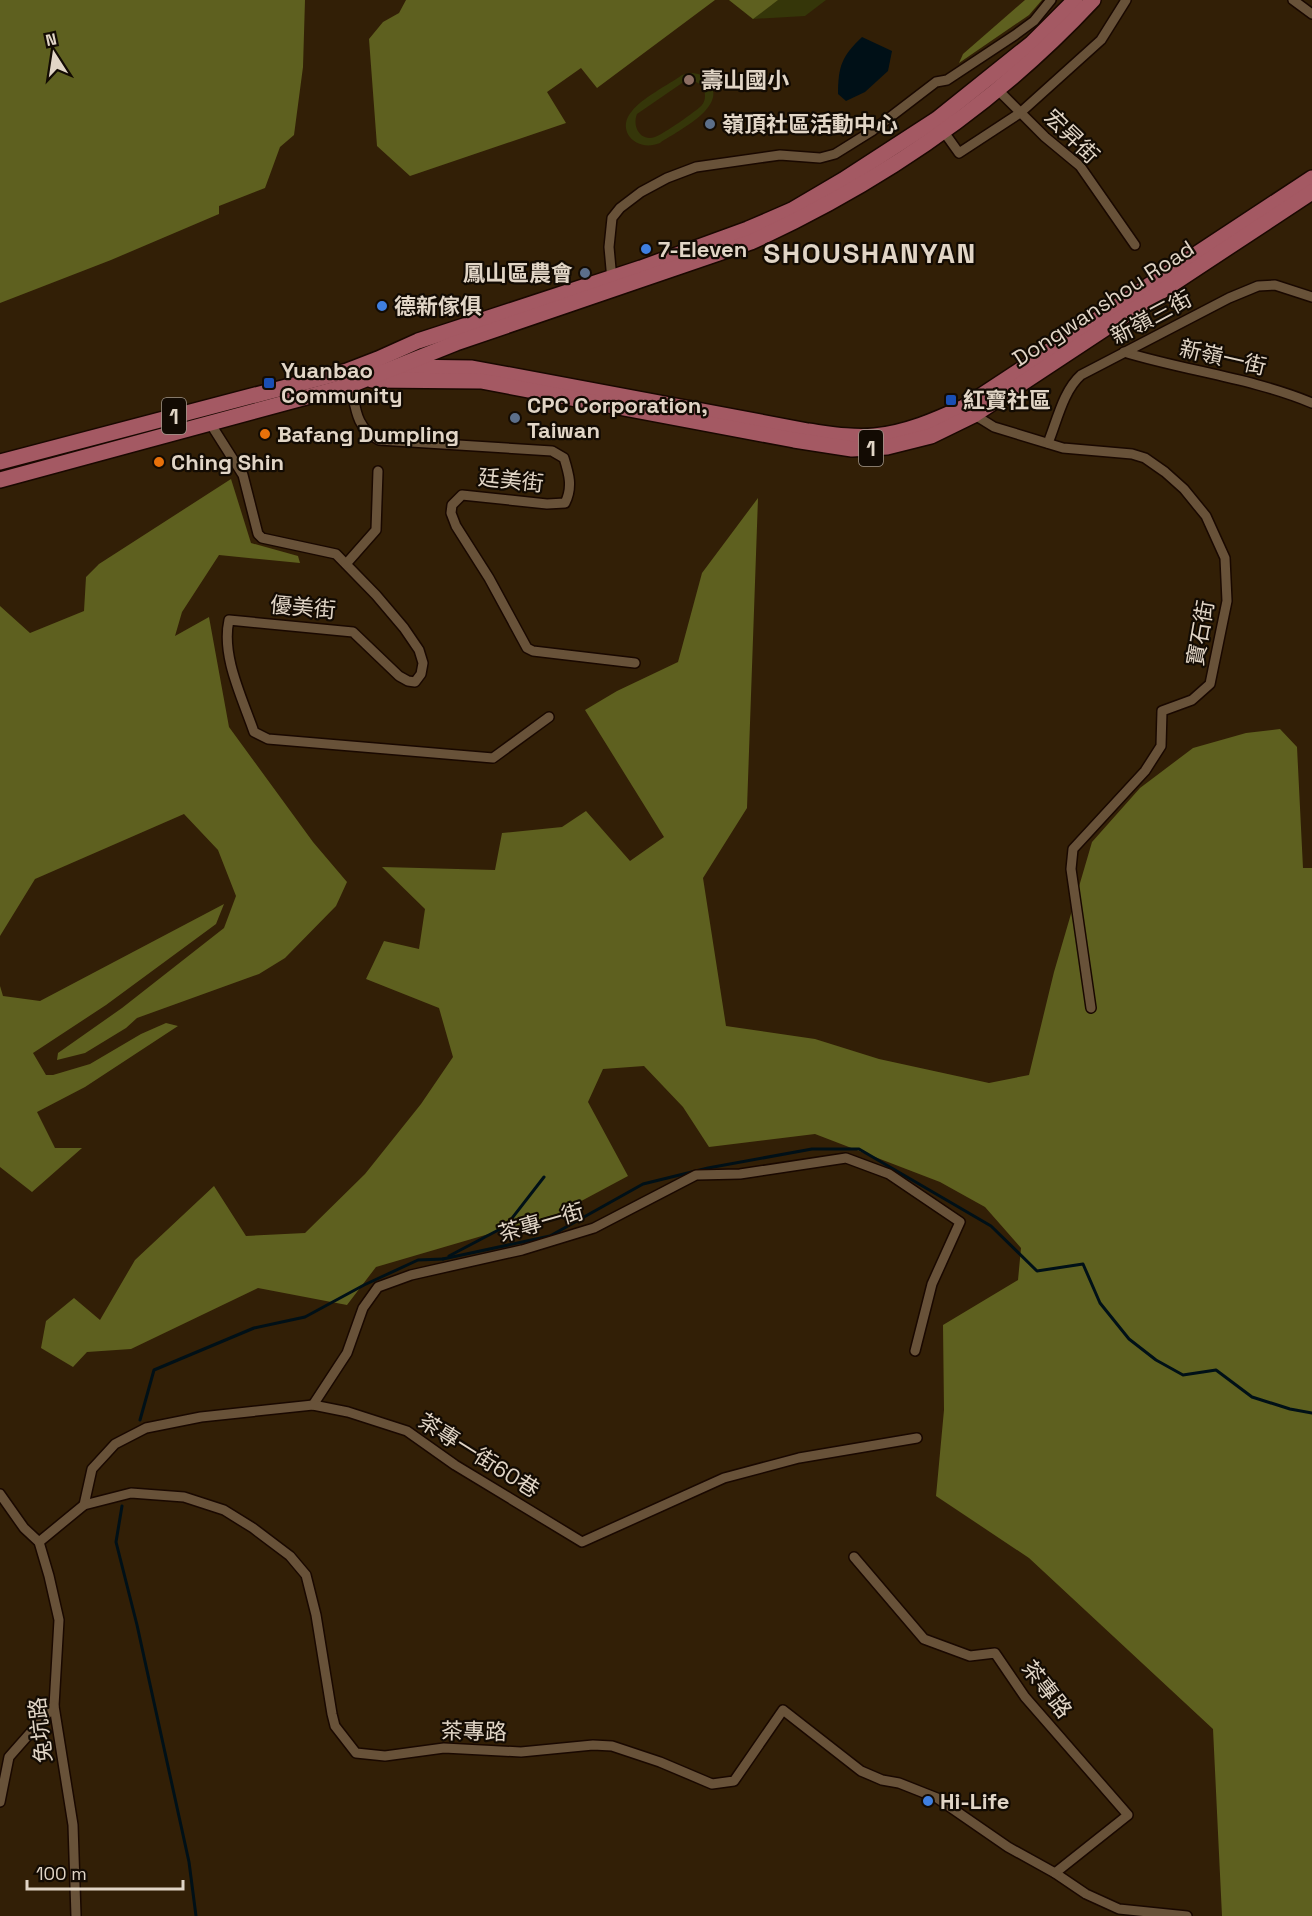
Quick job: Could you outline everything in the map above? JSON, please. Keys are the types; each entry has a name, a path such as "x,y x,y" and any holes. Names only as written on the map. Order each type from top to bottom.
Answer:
{"main road":[{"path":"353,378 395,366 613,284 792,210 937,119 1032,43 1075,0"},
{"path":"378,359 418,340 751,242 795,221 848,193 944,132 1041,53 1093,0"},
{"name":"Dongwanshou Road","path":"378,359 395,366 472,368 808,431 849,436 874,436 899,432 969,411 1312,178"},
{"name":"Dongwanshou Road","path":"353,378 481,381 783,438 852,449 887,447 931,436 1312,192"},
{"path":"456,343 454,349 464,368"},
{"name":"1","path":"0,480 210,423 353,378 378,359"},
{"name":"1","path":"0,462 353,378"}],"street":[{"path":"613,284 609,247 612,218 620,207 640,192 696,167 780,155 820,158 835,154 872,131 936,82 947,80 1015,35 1034,21 1051,0"},
{"path":"944,132 960,153 1020,113 1101,40 1126,0"},
{"path":"1293,0 1312,14"},
{"name":"宏昇街","path":"997,89 1020,113 1080,166 1135,245"},
{"name":"新嶺三街","path":"1048,443 1073,382 1081,375 1229,298 1258,286 1275,285 1312,297"},
{"name":"新嶺一街","path":"1124,352 1152,361 1270,388 1312,404"},
{"name":"廷美街","path":"353,378 358,418 363,428 379,440 552,451 564,458 570,477 570,494 566,503 547,504 462,495 452,505 451,513 456,526 489,578 527,648 532,651 635,663"},
{"name":"寶石街","path":"969,411 994,427 1048,443 1072,449 1132,454 1144,458 1184,489 1206,516 1225,558 1227,601 1210,684 1192,700 1162,711 1161,746 1145,771 1073,849 1071,869 1091,1008"},
{"name":"優美街","path":"210,423 243,474 258,534 262,538 336,554 404,628 419,650 423,663 421,674 415,682 408,681 399,676 353,632 229,620 226,645 254,732 268,739 493,758 549,717"},
{"path":"346,564 376,530 378,471"},
{"name":"茶專一街","path":"313,1406 347,1353 363,1308 378,1287 411,1275 522,1250 594,1228 696,1175 740,1174 846,1158 889,1174 960,1222 932,1284 915,1351"},
{"path":"84,1505 92,1469 115,1444 146,1428 201,1417 313,1406"},
{"name":"茶專一街60巷","path":"313,1406 348,1412 407,1431 455,1465 582,1542 724,1478 799,1458 917,1438"},
{"name":"茶專路","path":"39,1542 84,1505 131,1493 184,1497 225,1510 253,1528 290,1556 306,1575 316,1615 335,1726 356,1753 384,1755 444,1748 521,1752 593,1745 612,1746 660,1762 712,1784 734,1781 783,1710 861,1771 937,1798 1008,1847 1056,1873 1086,1894 1119,1909 1187,1916"},
{"path":"0,1494 24,1528 39,1542"},
{"name":"兔坑路","path":"39,1542 59,1620 54,1706 73,1825 76,1916"},
{"name":"茶專路","path":"854,1557 924,1639 970,1656 995,1653 1025,1697 1128,1815 1056,1873"},
{"path":"0,1802 9,1757 54,1706"}],"shaded area":[{"path":"0,0 305,0 303,67 294,135 280,147 265,188 219,206 219,214 111,260 0,303"},
{"path":"406,0 715,0 597,88 581,68 547,92 566,123 410,176 377,146 369,39 383,22 399,13"},
{"path":"729,0 826,0 805,16 753,19"},
{"path":"729,0 778,0 753,19"},
{"path":"1025,0 1042,0 1029,15 959,63 963,54"},
{"path":"862,37 892,51 888,71 865,92 846,101 838,94 840,69 850,50"},
{"path":"698,74 710,83 713,92 712,101 706,110 698,118 660,143 643,145 636,142 627,132 627,118 636,106 682,75","holes":["685,81 697,82 703,89 705,98 702,105 655,137 641,135 636,123 637,114"]},
{"path":"231,479 251,543 298,556 300,563 219,555 182,612 175,636 209,617 229,727 313,842 347,882 336,906 285,958 259,974 137,1018 126,1028 85,1053 57,1060 58,1053 122,1008 224,928 236,896 218,850 184,814 35,879 0,936 0,606 30,633 84,611 86,577 99,564"},
{"path":"758,498 747,808 703,878 726,1026 815,1039 879,1059 989,1083 1029,1075 1054,972 1092,842 1140,788 1193,748 1246,733 1280,729 1297,747 1303,868 1312,868 1312,1916 1222,1916 1213,1729 1029,1558 936,1496 944,1410 943,1325 1018,1280 1021,1248 985,1207 940,1182 815,1134 709,1147 683,1107 644,1066 603,1069 588,1102 628,1176 557,1214 376,1267 347,1305 258,1288 131,1349 87,1352 73,1367 41,1348 46,1321 74,1298 100,1320 135,1260 214,1186 246,1236 305,1233 365,1174 421,1104 453,1057 439,1008 366,979 384,941 419,949 425,909 382,867 495,870 502,833 562,827 586,811 630,861 664,837 585,710 617,691 678,662 702,573"},
{"path":"224,904 216,924 106,1005 33,1053 46,1075 53,1075 90,1064 141,1034 166,1023 178,1026 85,1087 37,1112 55,1148 82,1148 32,1192 0,1167 0,986 3,996 40,1001"}],"waterway":[{"path":"443,1259 550,1236 643,1184 708,1168 812,1149 859,1149 991,1226 1037,1271 1083,1264 1100,1303 1129,1339 1156,1360 1183,1375 1216,1370 1252,1397 1290,1409 1312,1413"},
{"path":"449,1256 506,1226 544,1177"},
{"path":"140,1420 154,1370 254,1328 305,1317 364,1285 418,1260 443,1259"},
{"path":"122,1506 116,1542 137,1625 189,1862 196,1916"}],"place":[{"name":"壽山國小","path":"689,80"},
{"name":"嶺頂社區活動中心","path":"710,124"},
{"name":"7-Eleven","path":"646,249"},
{"name":"鳳山區農會","path":"585,273"},
{"name":"德新傢俱","path":"382,306"},
{"name":"Yuanbao Community","path":"269,383"},
{"name":"紅寶社區","path":"951,400"},
{"name":"CPC Corporation, Taiwan","path":"515,418"},
{"name":"Bafang Dumpling","path":"265,434"},
{"name":"Ching Shin","path":"159,462"},
{"name":"Hi-Life","path":"928,1801"}],"district":[{"name":"SHOUSHANYAN","path":"870,253"}]}
